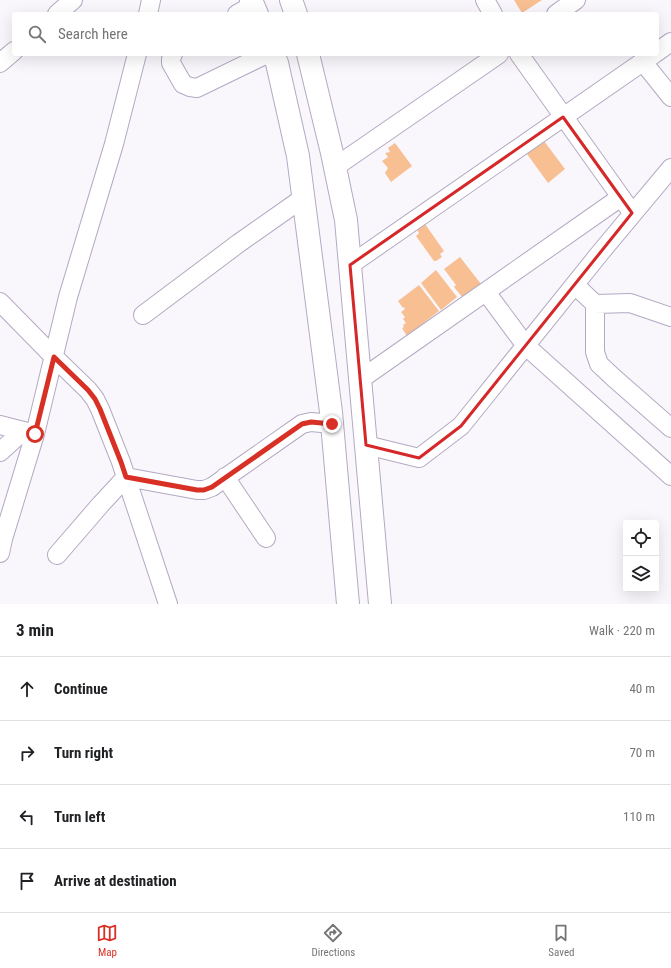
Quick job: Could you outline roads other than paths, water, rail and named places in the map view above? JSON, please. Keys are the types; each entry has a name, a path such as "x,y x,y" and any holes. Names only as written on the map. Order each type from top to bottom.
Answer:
{"highway":[{"path":"291,0 295,12"},
{"path":"274,56 277,63 298,156 332,424 348,604"},
{"path":"308,56 346,220 380,604"}],"street":[{"path":"59,12 73,0"},
{"path":"148,12 151,0"},
{"path":"485,0 492,12"},
{"path":"559,12 576,0"},
{"path":"659,50 671,42"},
{"path":"0,63 12,53"},
{"path":"0,553 29,432 54,357 68,297 114,144 136,56"},
{"path":"172,56 172,63 183,84 197,88 263,56"},
{"path":"335,167 496,56"},
{"path":"520,56 632,214"},
{"path":"350,265 651,56 671,97"},
{"path":"366,445 419,458 460,426 671,168"},
{"path":"361,379 621,197"},
{"path":"143,315 239,243 303,198"},
{"path":"575,284 595,304 595,352 599,364 671,428"},
{"path":"486,292 526,346 671,476"},
{"path":"0,302 88,390 95,399 121,462 168,604"},
{"path":"595,304 630,303 671,317"},
{"path":"126,477 204,490 212,487 302,424 311,422 332,424"},
{"path":"0,424 29,432"},
{"path":"0,452 29,432"},
{"path":"57,555 126,477"},
{"path":"225,477 266,538"}]}
